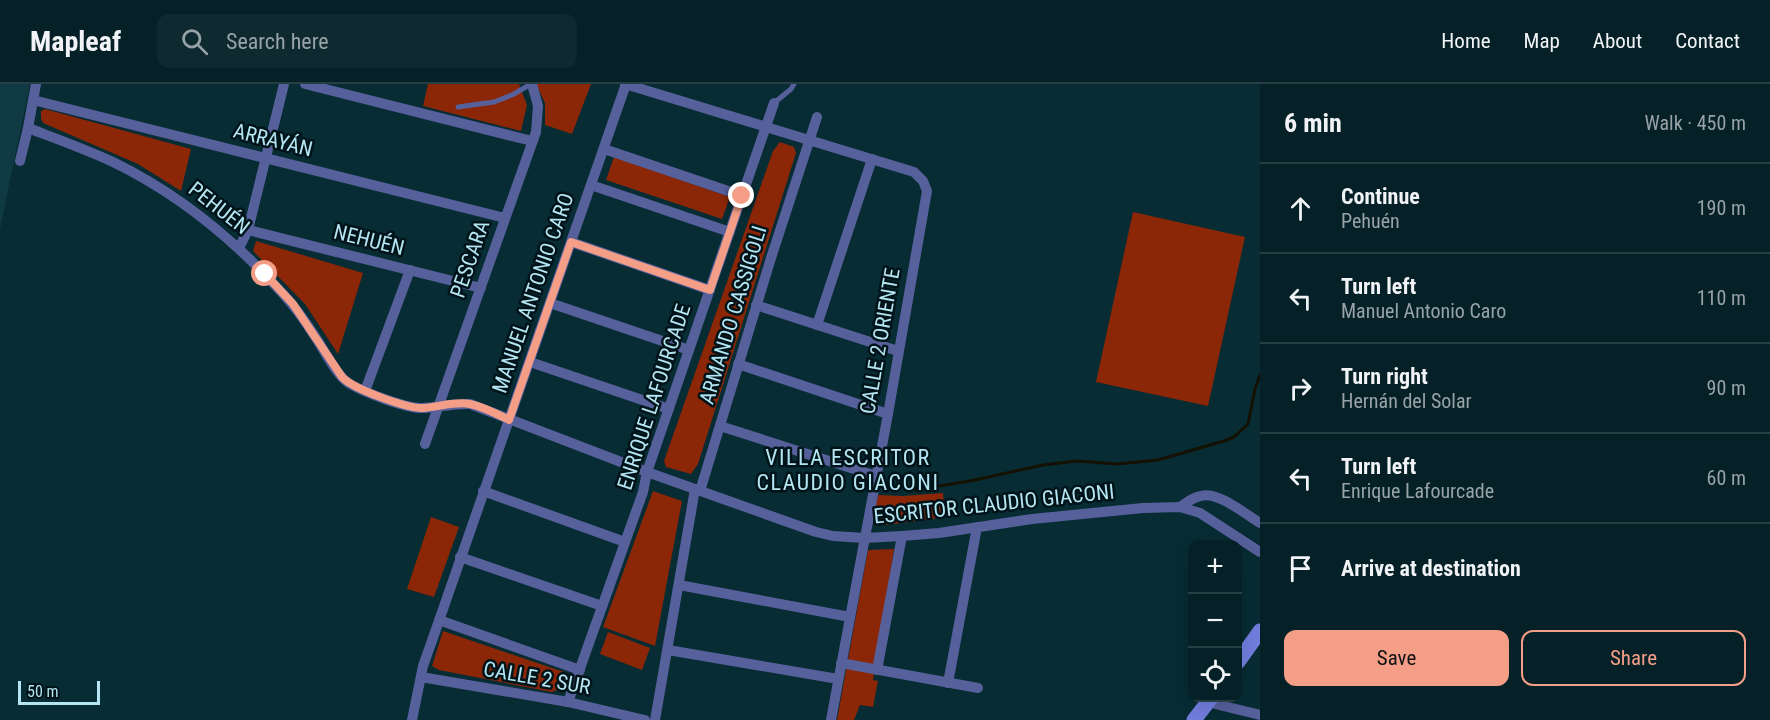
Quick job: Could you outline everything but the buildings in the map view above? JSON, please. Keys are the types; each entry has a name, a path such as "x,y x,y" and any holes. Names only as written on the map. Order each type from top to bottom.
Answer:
{"main road":[{"path":"1242,656 1260,631"},
{"path":"1194,720 1208,702"}],"street":[{"path":"20,161 36,84"},
{"path":"239,248 248,230 284,84"},
{"path":"305,84 532,141"},
{"name":"PESCARA","path":"425,444 532,141 538,115 537,99 532,84"},
{"path":"626,84 872,159 817,325"},
{"name":"MANUEL ANTONIO CARO","path":"412,720 421,677 460,557 626,84"},
{"name":"ARRAYÁN","path":"33,100 505,218"},
{"name":"ENRIQUE LAFOURCADE","path":"568,702 626,542 643,492 647,472 774,103"},
{"name":"ARMANDO CASSIGOLI","path":"656,720 698,490 817,117"},
{"name":"PEHUÉN","path":"28,128 90,152 151,183 188,206 239,248 293,304 342,377 351,385 411,407 470,404 509,420"},
{"path":"604,149 742,196"},
{"name":"CALLE 2 ORIENTE","path":"831,720 927,191 923,181 914,172 872,159"},
{"path":"591,185 730,232"},
{"name":"NEHUÉN","path":"248,230 481,288"},
{"path":"571,242 710,290"},
{"path":"365,391 410,270"},
{"path":"550,303 689,351"},
{"path":"756,305 898,351"},
{"path":"530,362 669,409"},
{"path":"738,364 888,414"},
{"name":"ESCRITOR CLAUDIO GIACONI","path":"509,420 647,472 833,536 865,538 902,536 1043,518 1143,508 1180,507 1200,513 1260,552"},
{"path":"720,426 876,476"},
{"path":"483,491 626,542"},
{"name":"ESCRITOR CLAUDIO GIACONI","path":"1180,507 1200,496 1210,495 1221,498 1260,523"},
{"path":"948,683 977,527"},
{"path":"877,670 902,536"},
{"path":"460,557 602,606"},
{"path":"679,585 850,617"},
{"path":"439,621 579,670"},
{"path":"668,650 838,679"},
{"path":"841,663 978,688"},
{"name":"CALLE 2 SUR","path":"421,677 568,702 645,720"},
{"path":"1214,702 1243,715 1260,715"}],"lane":[{"path":"458,107 494,102 532,84"},
{"path":"774,103 794,84"}],"shaded area":[{"path":"0,84 30,84 0,229"},
{"path":"428,84 519,84 527,105 521,131 423,106"},
{"path":"536,84 591,84 572,134 545,125 545,103"},
{"path":"45,109 191,149 181,191 138,164 43,123 41,111"},
{"path":"780,142 794,147 796,153 698,464 691,474 666,467 664,461 773,151"},
{"path":"614,157 730,197 722,219 606,180"},
{"path":"1133,212 1245,237 1208,406 1096,382"},
{"path":"256,241 363,273 338,354 305,304 253,251"},
{"path":"653,491 682,501 655,646 603,627"},
{"path":"943,493 945,517 886,525 876,516 878,495"},
{"path":"431,517 459,527 434,597 407,589"},
{"path":"894,549 873,680 878,681 873,707 860,705 854,720 837,720 868,550"},
{"path":"443,631 567,673 563,687 552,692 439,670 432,666"},
{"path":"608,632 650,648 642,670 600,654"}],"waterway":[{"path":"916,490 1043,465 1077,461 1117,464 1158,460 1224,441 1234,437 1248,424 1260,375"}],"district":[{"name":"VILLA ESCRITOR CLAUDIO GIACONI","path":"848,470"}],"route":[{"path":"265,274 293,304 342,377 351,385 411,407 470,404 509,420 571,242 710,290 742,196"}]}
